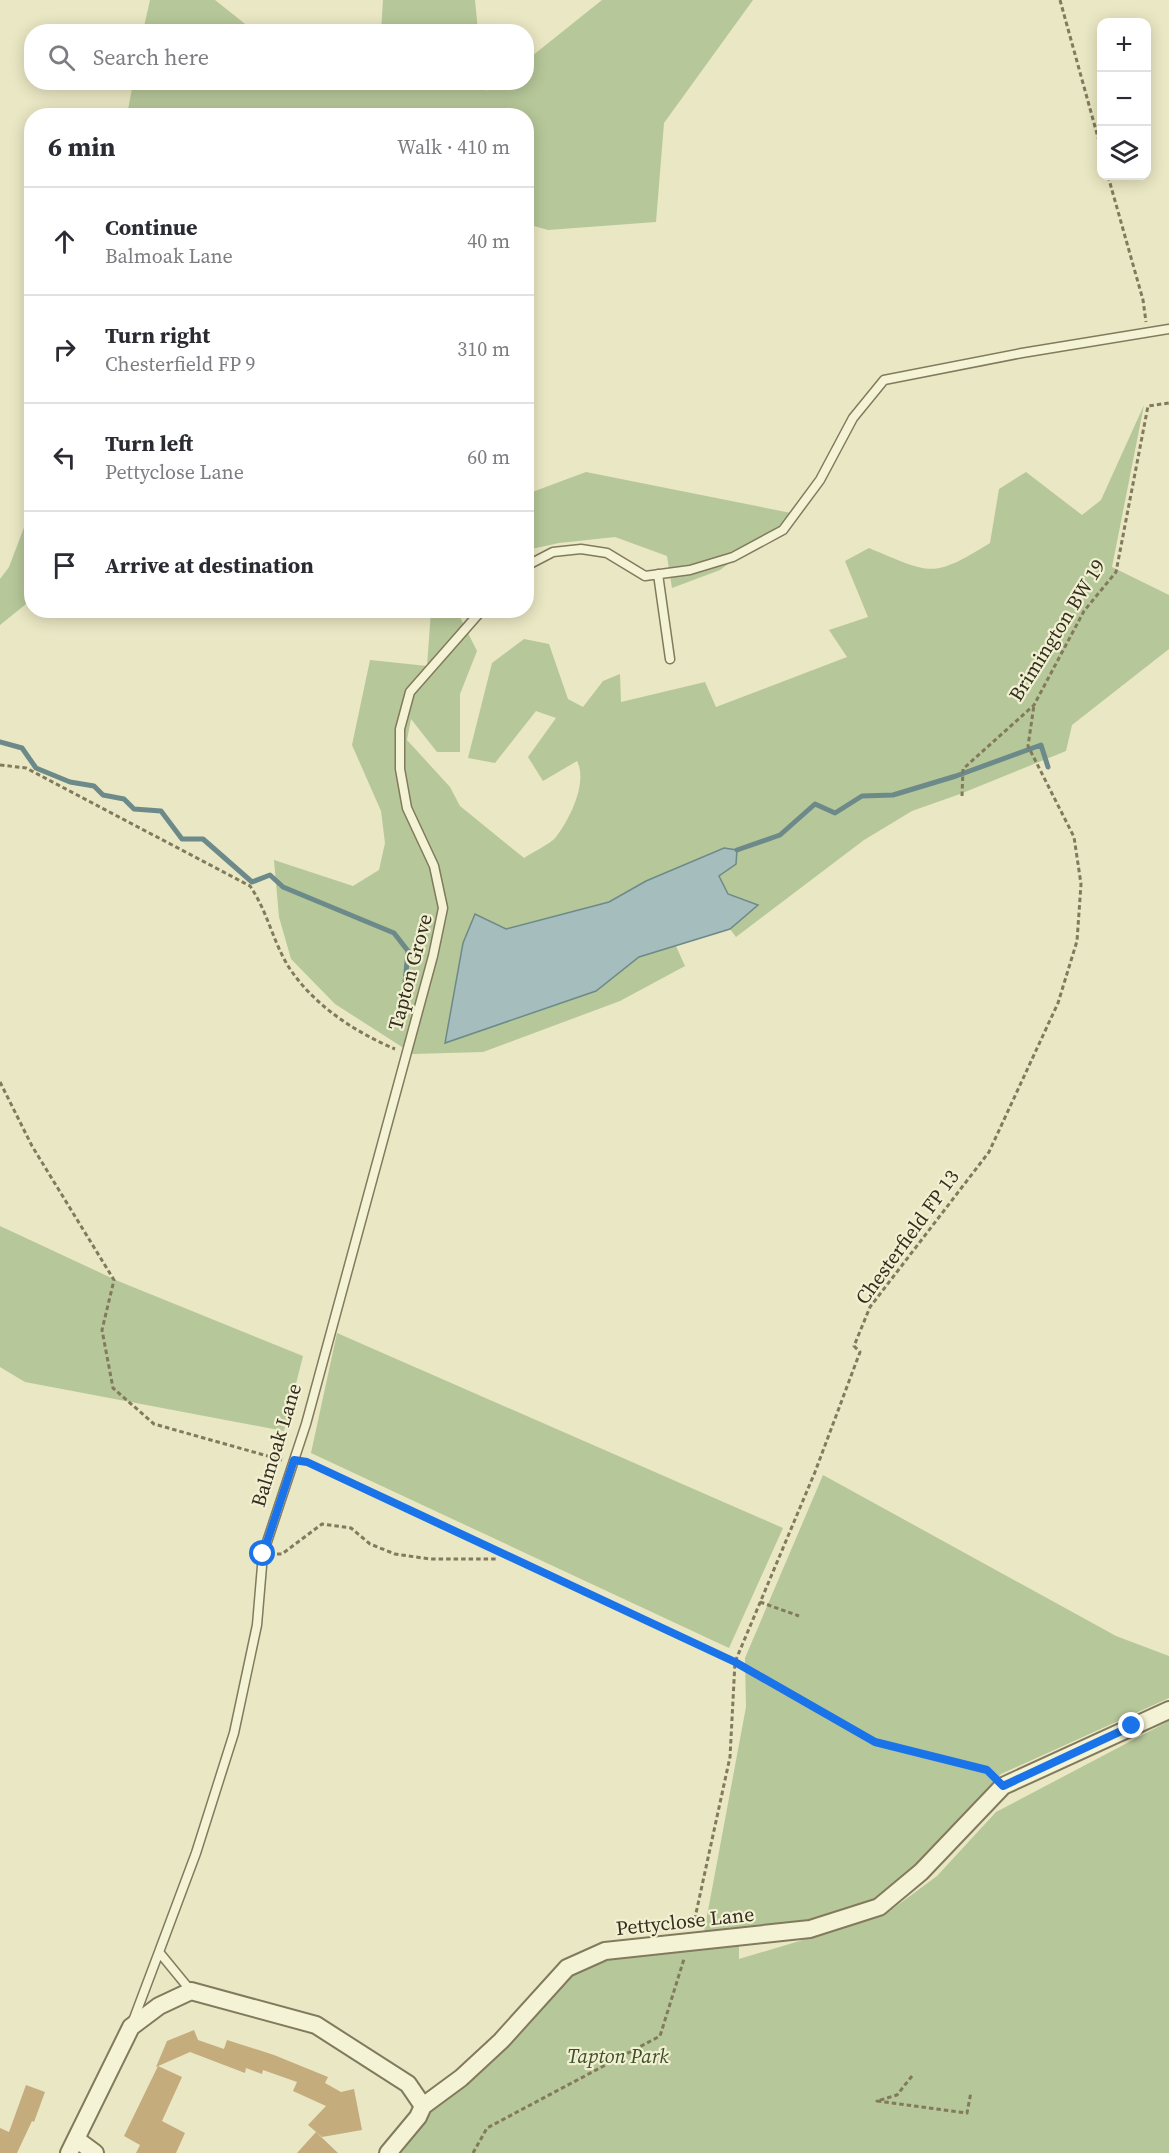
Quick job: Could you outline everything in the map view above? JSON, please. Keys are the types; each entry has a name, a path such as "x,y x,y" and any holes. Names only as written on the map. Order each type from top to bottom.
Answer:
{"street":[{"name":"Pettyclose Lane","path":"423,2106 461,2078 501,2042 567,1968 605,1951 810,1929 879,1907 921,1872 1003,1786 1169,1710"},
{"path":"191,1991 316,2025 408,2084 423,2106 418,2118 388,2153"},
{"name":"Balmoak Lane","path":"95,2153 72,2146 130,2027 159,2006 191,1991"}],"lane":[{"path":"534,562 553,552 581,549 607,553 645,576 690,570 733,557 783,530 820,480 853,418 884,380 1115,336 1169,329"},
{"path":"658,574 670,659"},
{"name":"Tapton Grove","path":"405,1054 433,956 443,908 434,866 407,808 400,769 400,729 410,692 475,618"},
{"name":"Balmoak Lane","path":"130,2027 196,1853 234,1733 257,1625 263,1554 294,1460 344,1287 405,1054"},
{"path":"159,1952 191,1991"}],"path":[{"path":"1060,0 1097,137"},
{"path":"1109,180 1143,300 1147,332"},
{"name":"Brimington BW 19","path":"963,796 963,769 1034,705 1084,611 1116,572 1148,406 1169,403"},
{"name":"Chesterfield FP 13","path":"473,2153 487,2128 660,2036 690,1942 730,1758 735,1662 815,1472 860,1352 854,1346 870,1307 989,1152 1058,1004 1077,941 1081,884 1074,837 1028,746 1034,705"},
{"path":"0,765 26,768 250,886 263,904 290,968 321,1005 372,1040 405,1054"},
{"path":"0,1082 32,1146 114,1280 102,1330 113,1388 154,1424 274,1459 307,1462 735,1662 875,1742 987,1770 1003,1786"},
{"path":"263,1554 282,1554 322,1524 351,1528 370,1544 396,1554 430,1559 496,1559"},
{"path":"760,1602 799,1616"},
{"path":"912,2076 897,2096 877,2101 919,2109 967,2113 971,2092"}],"green space":[{"path":"150,0 215,0 245,24 145,24"},
{"path":"383,0 475,0 477,24 381,24"},
{"path":"602,0 753,0 664,123 656,222 548,230 534,226 534,108 128,108 132,90 534,90 534,54"},
{"path":"1144,405 1112,567 1169,595 1169,649 1072,725 1066,751 912,811 864,840 736,937 730,929 757,905 728,894 718,876 736,864 724,848 646,881 609,902 506,929 445,1042 596,991 639,957 676,946 685,966 620,1001 483,1052 413,1054 335,1004 291,959 279,917 274,860 353,886 379,870 385,843 381,811 352,745 370,660 427,666 430,618 460,618 477,651 460,694 460,752 437,752 411,719 407,740 450,787 460,806 524,858 556,837 572,811 579,790 580,770 577,761 543,781 528,757 556,718 536,711 495,763 468,758 492,663 524,639 549,644 568,699 583,707 603,681 620,674 621,702 705,682 716,707 847,657 829,630 868,617 845,561 869,548 919,567 931,569 955,563 990,543 999,489 1026,472 1082,515 1101,500"},
{"path":"586,472 796,514 720,570 672,588 667,556 615,537 559,543 534,548 534,491"},
{"path":"24,527 24,606 0,625 0,579 9,567"},
{"path":"0,1226 118,1281 303,1356 284,1431 25,1382 0,1367"},
{"path":"337,1333 783,1528 729,1648 311,1453"},
{"path":"823,1475 1116,1636 1169,1656 1169,1698 1001,1774 919,1863 876,1900 809,1923 704,1932 746,1707 745,1658"},
{"name":"Tapton Park","path":"1169,1721 1169,2153 388,2153 567,1968 605,1951 739,1937 739,1959 883,1916 937,1876 996,1812"}],"water":[{"path":"724,848 737,850 736,864 719,876 728,894 758,905 730,929 639,957 596,991 445,1043 463,943 475,914 506,929 609,902 646,881"}],"building":[{"path":"194,2030 198,2040 224,2049 227,2040 274,2055 328,2077 325,2083 341,2092 354,2089 362,2130 322,2137 308,2125 326,2106 293,2091 297,2082 263,2070 262,2074 246,2068 245,2073 190,2052 156,2067 167,2041"},
{"path":"158,2066 182,2077 162,2121 185,2133 176,2153 136,2153 140,2145 124,2136"},
{"path":"26,2085 45,2092 34,2122 32,2121 17,2153 0,2153 0,2128 9,2132"},
{"path":"316,2132 338,2153 297,2153"}],"waterway":[{"path":"0,742 22,748 36,768 70,782 94,786 103,795 124,799 134,809 161,811 182,839 203,839 252,882 270,875 283,887 394,933 408,951 403,1004"},
{"path":"737,850 780,835 815,804 835,813 862,796 893,795 956,776 1041,745 1048,767"}],"route":[{"path":"263,1554 294,1460 307,1462 735,1662 875,1742 987,1770 1003,1786 1132,1726"}]}
